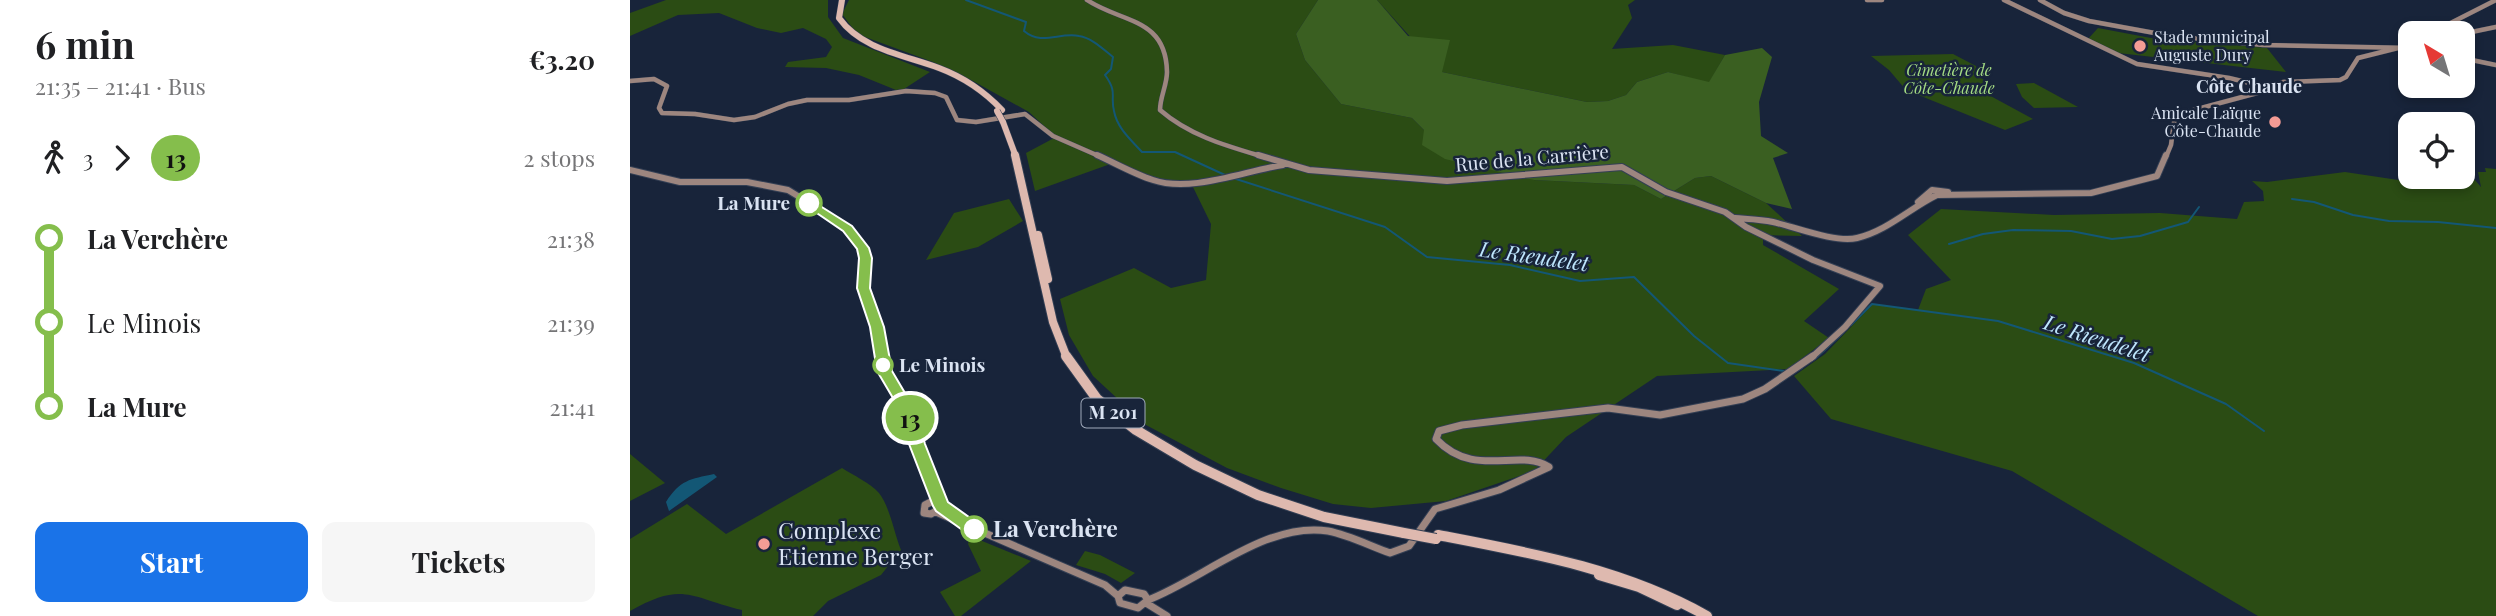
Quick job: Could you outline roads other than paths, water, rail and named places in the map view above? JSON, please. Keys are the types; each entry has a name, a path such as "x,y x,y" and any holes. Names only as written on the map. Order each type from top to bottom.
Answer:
{"highway":[{"name":"M 201","path":"840,0 836,15 838,24 851,37 954,78 976,90 999,111 1006,121 1014,150 1053,322 1063,352 1097,399 1148,437 1195,465 1258,495 1324,517 1625,575 1662,590 1707,616"},
{"name":"M 201","path":"1437,537 1605,576 1639,587 1696,616"},
{"path":"1662,590 1718,616"}],"street":[{"name":"Rue de la Carrière","path":"1087,0 1108,13 1140,21 1154,32 1167,66 1160,106 1163,114 1211,142 1309,170 1447,181 1617,166 1631,170 1666,192 1719,209 1746,227 1796,252 1880,286 1825,346 1789,373 1743,400 1660,415 1608,408 1462,425 1439,431 1436,439 1440,444 1464,458 1540,461 1549,467 1499,490 1435,509 1409,546 1400,551 1390,553 1328,531 1300,531 1261,542 1145,601"},
{"path":"1867,0 1882,0"},
{"path":"2004,0 2137,64 2207,74 2271,88"},
{"path":"2040,0 2076,17 2119,28 2203,41 2398,48"},
{"path":"2455,21 2496,0"},
{"path":"2475,31 2496,27"},
{"path":"2380,46 2398,48"},
{"path":"2380,46 2389,51"},
{"path":"1735,218 1769,221 1822,235 1855,239 1889,225 1917,204 1937,195 2091,193 2148,180 2157,176 2171,145 2175,115 2271,88 2283,82 2340,80 2346,77 2358,58 2398,48"},
{"path":"2475,61 2496,65"},
{"path":"630,81 648,78 663,82 667,86 659,108 662,113 695,114 734,120 755,117 798,101 849,100 906,91 934,93 946,97 957,120 976,122 1026,114 1054,136 1149,180 1189,183 1228,178 1285,164"},
{"path":"630,170 680,182 747,183 788,190 829,215 858,239 866,258 864,288 877,327 885,371 908,410 938,503"},
{"path":"929,502 938,503 965,525 1145,601 1163,614"},
{"path":"1121,593 1120,603 1132,608 1145,601"}],"water":[{"path":"714,474 717,477 669,511 666,502 681,485 692,479"}],"waterway":[{"name":"Le Rieudelet","path":"966,0 1026,22 1024,31 1037,38 1072,35 1097,44 1113,57 1111,69 1105,75 1113,90 1113,106 1118,123 1142,152 1175,152 1225,175"},
{"name":"Le Rieudelet","path":"1233,178 1385,227 1427,257 1510,265 1580,281 1634,277 1694,336 1728,363 1784,371"},
{"path":"2292,199 2314,202 2353,215 2389,221 2438,222 2496,228"},
{"path":"1949,244 1983,234 2013,230 2071,231 2112,239 2140,236 2188,222 2199,207"},
{"name":"Le Rieudelet","path":"1851,325 1872,304 1998,321 2134,363 2226,404 2264,431"},
{"name":"Le Rieudelet","path":"1815,359 1844,332"},
{"name":"Le Rieudelet","path":"1792,374 1802,368"}],"place":[{"name":"Stade municipal Auguste Dury","path":"2140,46"},
{"name":"Amicale Laïque Côte-Chaude","path":"2275,122"},
{"name":"La Mure","path":"809,203"},
{"name":"Le Minois","path":"883,365"},
{"name":"La Verchère","path":"974,529"},
{"name":"Complexe Etienne Berger","path":"764,544"}],"district":[{"name":"Côte Chaude","path":"2249,87"}],"park label":[{"name":"Cimetière de Côte-Chaude","path":"1949,79"}]}
